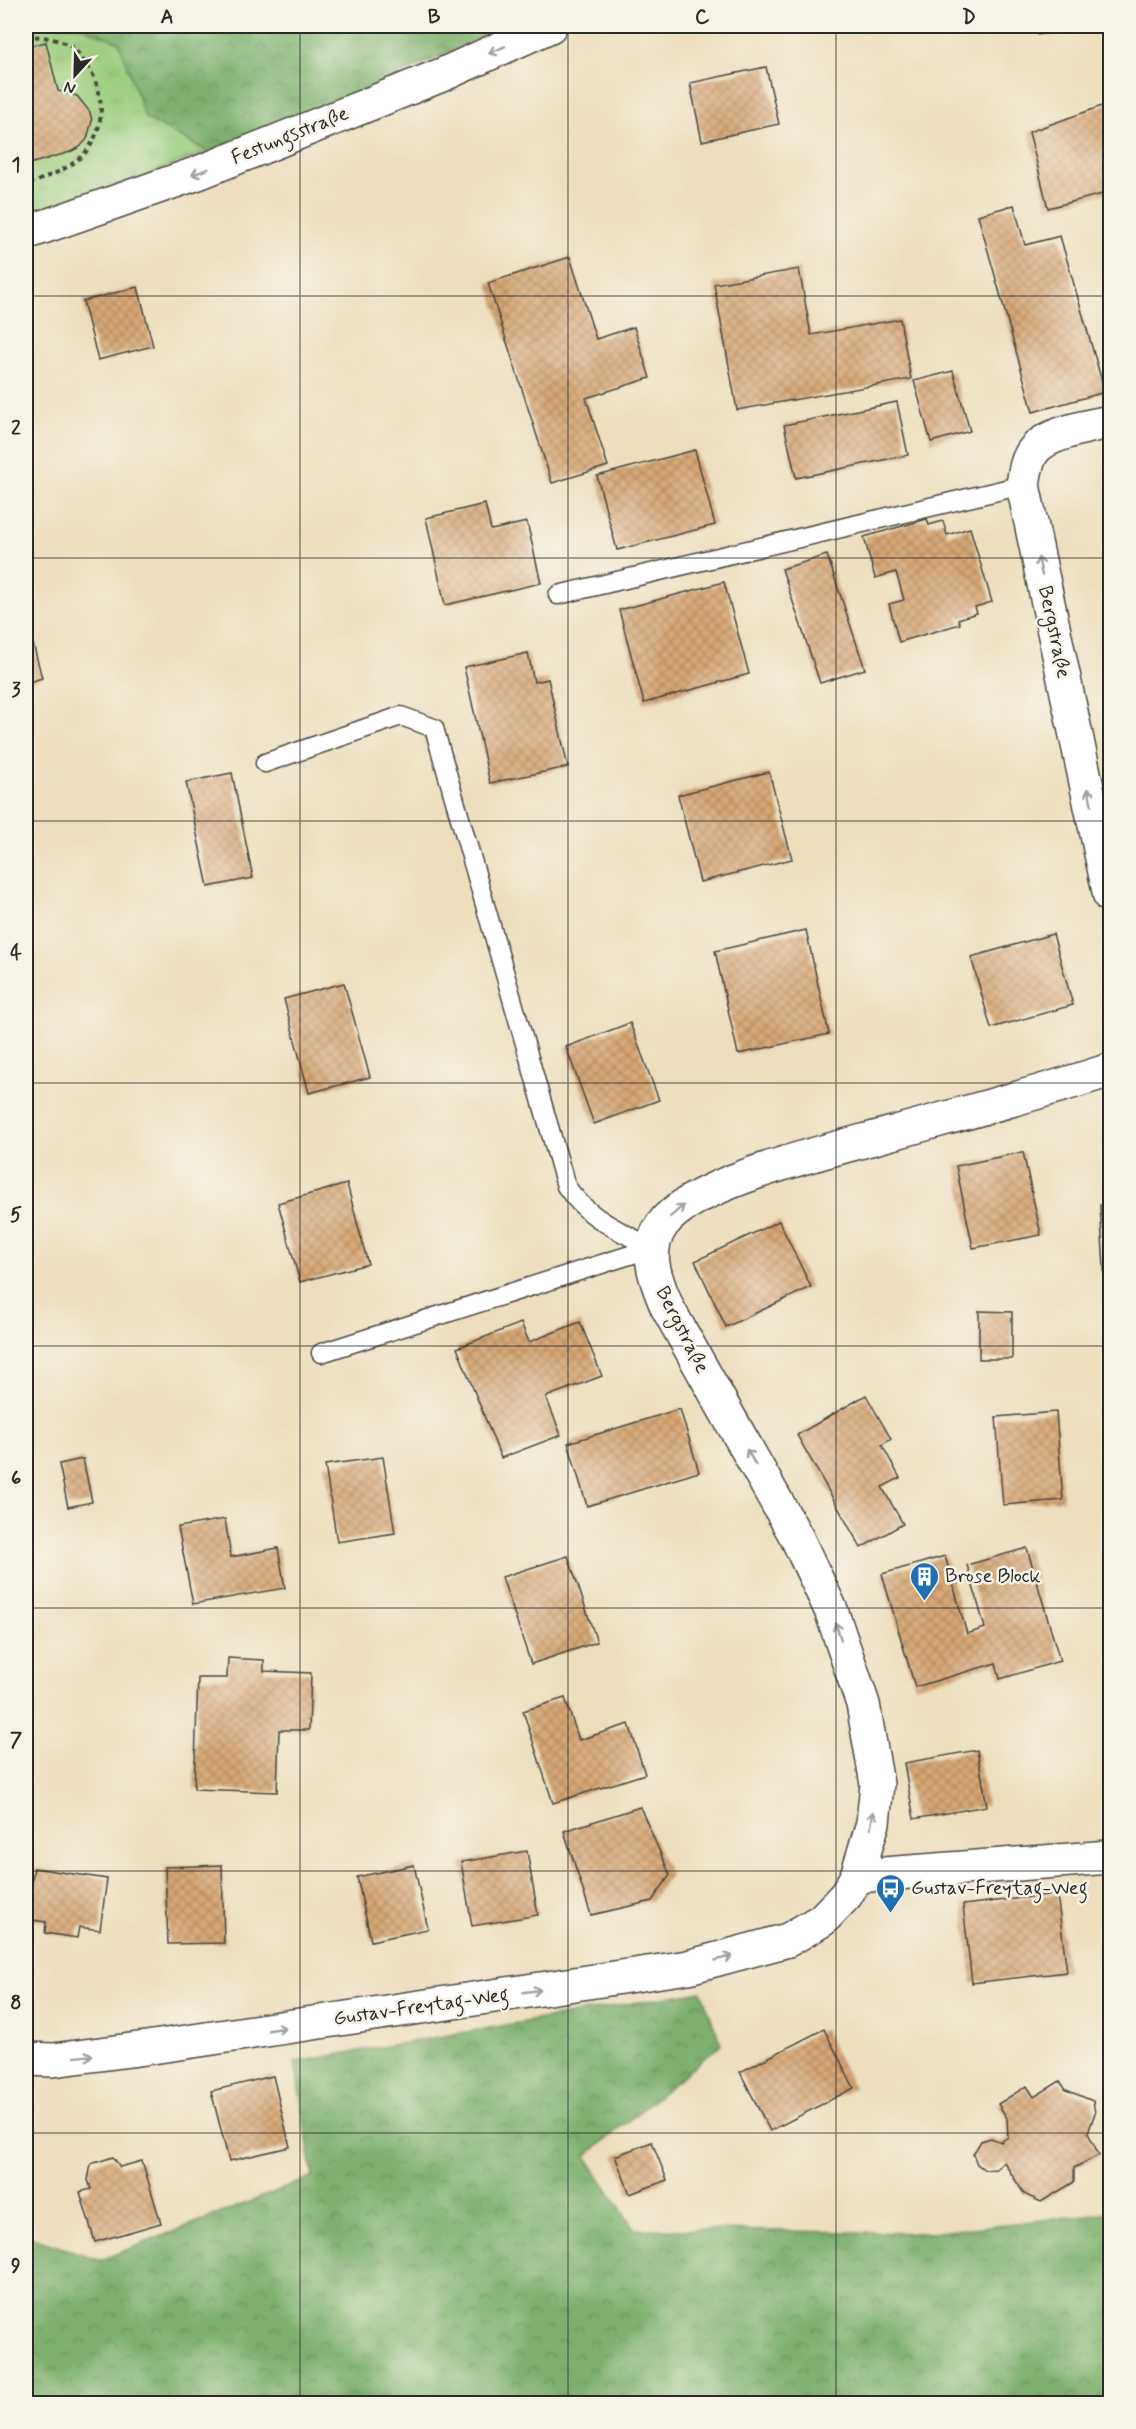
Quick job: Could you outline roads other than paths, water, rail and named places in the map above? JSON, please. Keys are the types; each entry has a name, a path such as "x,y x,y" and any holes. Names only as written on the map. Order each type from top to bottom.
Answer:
{"street":[{"name":"Festungsstraße","path":"26,233 198,173 444,74 550,26"},
{"name":"Bergstraße","path":"1110,422 1051,438 1035,449 1026,466 1023,485 1110,896"},
{"path":"651,1248 662,1226 681,1206 751,1174 1110,1070"},
{"name":"Bergstraße","path":"651,1248 653,1273 667,1307 796,1539 831,1610 863,1704 877,1785 873,1823 857,1876"},
{"path":"857,1876 1110,1857"},
{"name":"Gustav-Freytag-Weg","path":"26,2058 53,2060 147,2048 688,1967 788,1940 822,1920 846,1895 857,1876"}],"lane":[{"path":"558,595 1023,485"},
{"path":"265,763 401,716 434,728 566,1186 577,1203 595,1217 651,1248"},
{"path":"321,1353 651,1248"}],"place":[{"name":"Brose Block","path":"924,1602"},
{"name":"Gustav-Freytag-Weg","path":"890,1914"}]}
